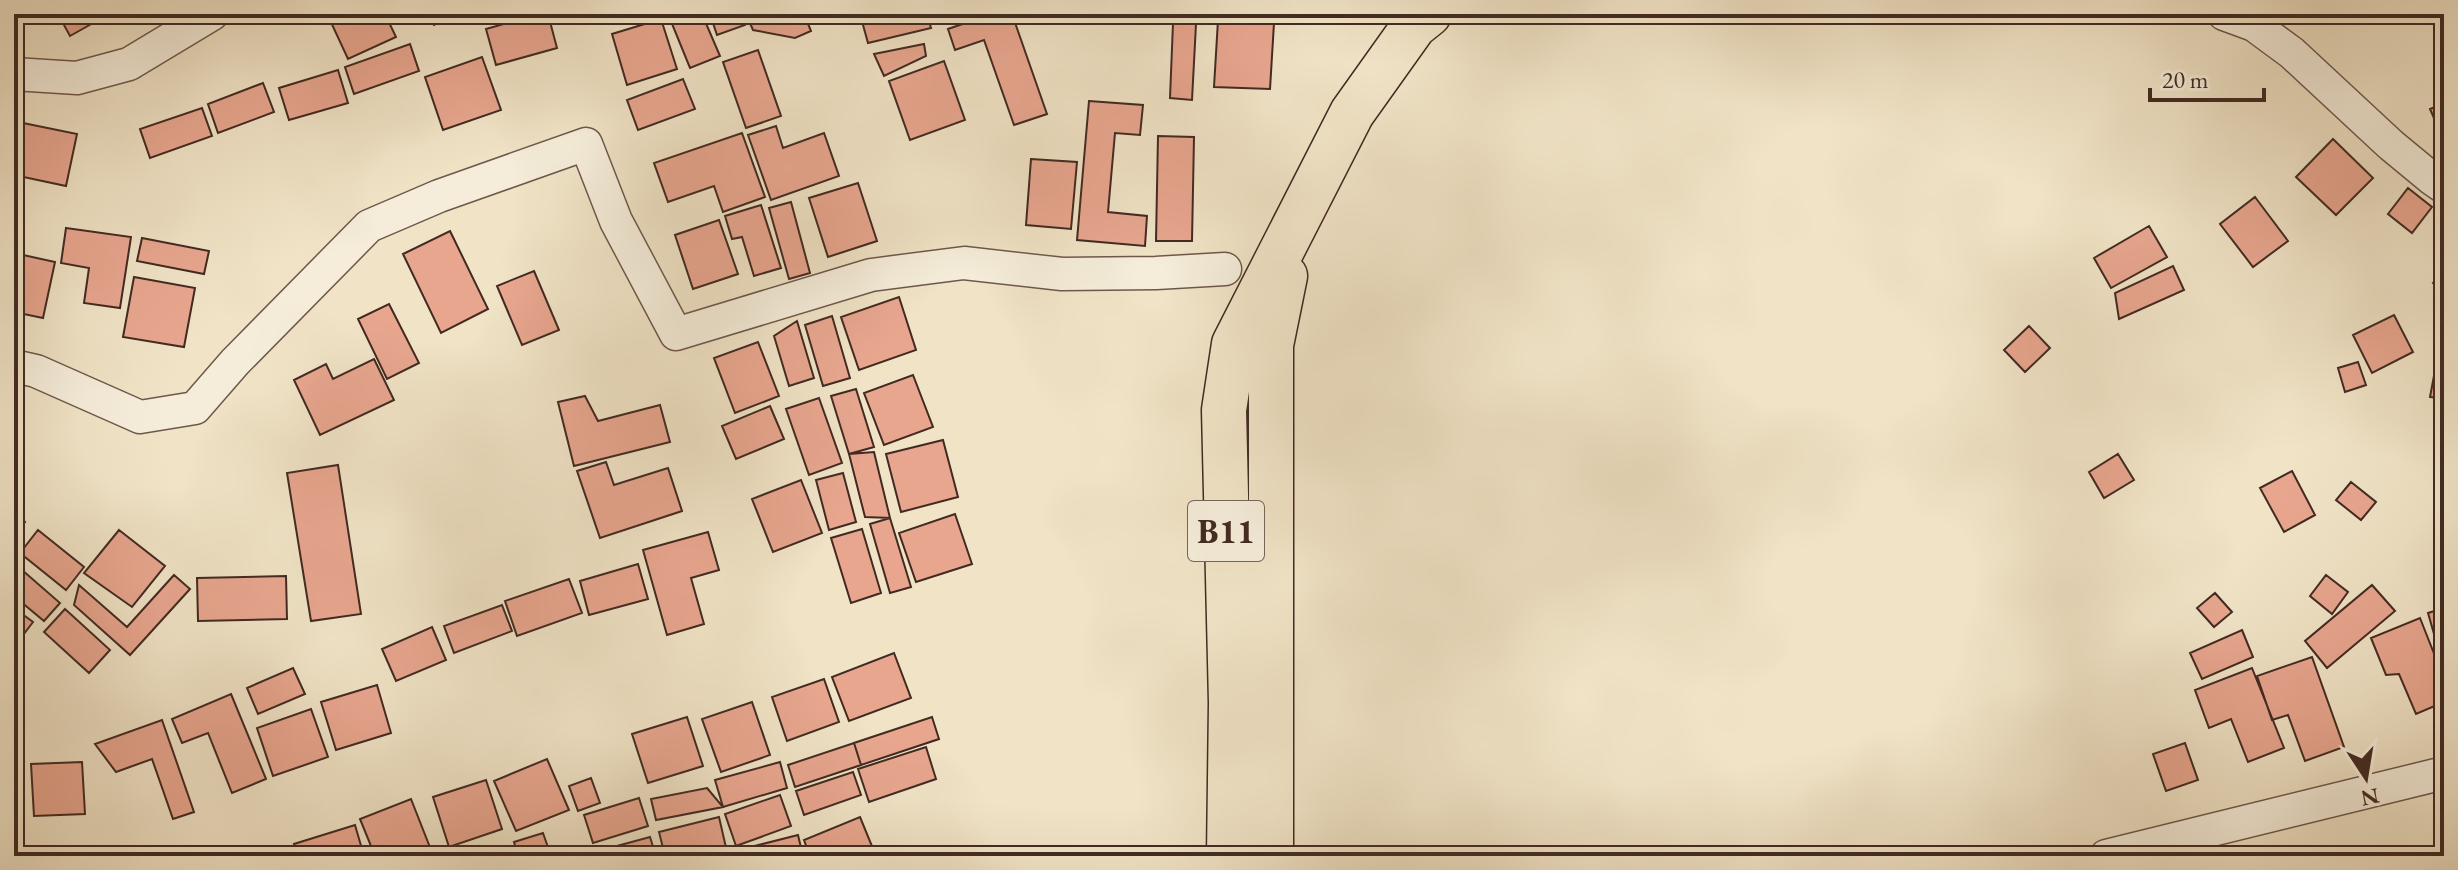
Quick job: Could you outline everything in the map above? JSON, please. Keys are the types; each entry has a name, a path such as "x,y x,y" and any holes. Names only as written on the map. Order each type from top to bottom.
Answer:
{"highway":[{"name":"B11","path":"1229,856 1231,703 1224,410 1234,344 1352,113 1414,26 1429,14"},
{"name":"B11","path":"1271,856 1271,345 1296,221"}],"street":[{"path":"14,74 77,78 129,64 212,14"},
{"path":"2224,14 2254,25 2292,53 2391,145 2444,187"},
{"path":"14,366 36,371 140,417 195,408 235,362 369,226 439,196 586,144 616,221 676,334 871,275 964,263 1062,274 1225,269"},
{"path":"2106,856 2201,845 2444,773"}],"building":[{"path":"58,14 109,14 70,36"},
{"path":"338,14 385,14 396,37 348,59 329,18"},
{"path":"428,14 457,14 434,25"},
{"path":"548,14 557,48 496,65 486,29"},
{"path":"668,14 702,14 720,56 690,68"},
{"path":"710,14 741,14 745,25 717,35"},
{"path":"746,14 804,14 811,31 795,38 753,30"},
{"path":"860,14 927,14 931,28 868,43"},
{"path":"992,14 1012,14 1047,114 1014,125 984,40 955,50 948,29"},
{"path":"1256,14 1316,14 1315,22"},
{"path":"661,19 677,69 627,85 612,34"},
{"path":"1218,20 1274,23 1270,89 1214,87"},
{"path":"1173,23 1196,24 1192,100 1170,98"},
{"path":"410,44 419,71 354,94 345,67"},
{"path":"924,44 926,56 884,76 874,54"},
{"path":"758,50 781,116 746,128 723,62"},
{"path":"482,57 501,110 443,130 425,77"},
{"path":"944,61 965,120 910,140 889,81"},
{"path":"338,70 348,103 289,120 279,88"},
{"path":"683,79 695,109 638,130 627,100"},
{"path":"263,83 274,112 218,133 208,104"},
{"path":"1089,101 1143,105 1140,135 1115,133 1108,212 1147,216 1145,246 1077,240"},
{"path":"2444,103 2444,141 2430,109"},
{"path":"202,108 212,136 150,158 140,129"},
{"path":"23,123 77,134 66,186 14,175"},
{"path":"776,126 783,148 824,133 839,176 771,200 748,135"},
{"path":"742,133 765,197 723,212 714,186 668,202 654,163"},
{"path":"1158,136 1194,137 1192,241 1156,241"},
{"path":"2333,139 2373,178 2336,215 2296,177"},
{"path":"1031,159 1077,162 1071,229 1026,225"},
{"path":"858,183 877,241 828,257 809,198"},
{"path":"2408,188 2432,207 2412,233 2388,214"},
{"path":"2255,197 2288,241 2253,267 2220,224"},
{"path":"791,202 810,273 789,279 769,208"},
{"path":"761,205 781,268 754,276 742,237 732,239 725,216"},
{"path":"719,220 738,274 693,289 675,235"},
{"path":"2149,226 2167,257 2111,288 2094,258"},
{"path":"66,228 131,237 120,308 84,303 89,268 61,263"},
{"path":"450,231 488,309 441,333 403,254"},
{"path":"142,238 209,251 204,274 137,261"},
{"path":"14,253 55,262 43,318 14,312"},
{"path":"2173,266 2184,290 2119,319 2115,293"},
{"path":"534,271 559,330 522,345 497,286"},
{"path":"2444,274 2444,296 2433,283"},
{"path":"134,277 195,288 184,347 123,337"},
{"path":"899,297 916,350 859,370 841,317"},
{"path":"389,304 419,363 387,379 358,319"},
{"path":"2394,315 2413,352 2372,373 2353,335"},
{"path":"832,316 850,378 823,386 805,325"},
{"path":"797,321 814,378 789,386 774,336"},
{"path":"2029,326 2050,348 2025,372 2004,350"},
{"path":"758,342 779,396 735,413 714,358"},
{"path":"374,359 394,400 320,435 294,380 326,364 333,379"},
{"path":"2437,360 2444,361 2444,399 2430,397"},
{"path":"2358,362 2366,385 2345,392 2338,368"},
{"path":"913,375 933,427 884,445 864,393"},
{"path":"856,389 874,447 849,454 831,396"},
{"path":"585,396 598,421 660,405 670,442 574,466 558,402"},
{"path":"819,398 842,463 809,475 786,409"},
{"path":"770,406 784,439 736,459 722,426"},
{"path":"943,440 958,497 901,512 886,454"},
{"path":"874,452 890,518 865,517 849,454"},
{"path":"2118,454 2134,480 2104,498 2089,472"},
{"path":"606,462 614,485 668,468 682,511 600,538 577,471"},
{"path":"338,465 361,614 311,621 287,473"},
{"path":"2292,471 2315,515 2284,532 2260,488"},
{"path":"843,473 856,522 829,530 816,480"},
{"path":"801,480 822,533 773,552 752,499"},
{"path":"2351,482 2376,502 2361,520 2336,500"},
{"path":"14,514 25,522 14,537"},
{"path":"955,514 972,564 916,582 899,533"},
{"path":"890,518 911,587 890,593 870,524"},
{"path":"862,529 881,593 851,603 831,538"},
{"path":"38,530 84,567 66,590 20,553"},
{"path":"119,530 165,566 132,607 84,573"},
{"path":"708,532 719,570 691,578 704,624 667,635 643,550"},
{"path":"14,563 60,603 44,621 14,596"},
{"path":"638,564 648,599 589,615 580,581"},
{"path":"174,575 190,589 130,655 74,605 79,585 127,627"},
{"path":"2326,575 2348,592 2332,614 2310,596"},
{"path":"286,576 287,619 198,621 197,578"},
{"path":"569,579 582,613 517,636 505,601"},
{"path":"2372,585 2395,611 2327,668 2305,641"},
{"path":"2215,593 2232,612 2214,627 2197,608"},
{"path":"502,605 512,631 454,653 444,626"},
{"path":"14,608 33,622 14,647"},
{"path":"2444,608 2444,661 2442,662 2428,613"},
{"path":"65,609 110,650 89,673 44,632"},
{"path":"2420,618 2444,679 2444,702 2416,714 2399,674 2386,675 2371,638"},
{"path":"432,627 446,660 396,681 382,649"},
{"path":"2242,630 2253,657 2202,679 2190,653"},
{"path":"894,653 911,698 849,721 832,677"},
{"path":"2312,657 2344,747 2305,761 2288,715 2272,720 2257,676"},
{"path":"293,668 305,694 258,714 247,688"},
{"path":"2252,668 2284,748 2248,762 2231,719 2209,728 2195,690"},
{"path":"824,679 839,722 787,741 772,697"},
{"path":"377,685 391,733 336,750 321,702"},
{"path":"231,694 266,779 232,793 208,733 182,743 172,719"},
{"path":"752,702 770,755 721,772 702,719"},
{"path":"311,709 328,757 273,776 257,728"},
{"path":"687,717 703,766 648,783 632,734"},
{"path":"932,717 939,739 861,765 854,743"},
{"path":"162,720 194,812 173,819 152,759 116,772 95,744"},
{"path":"854,743 861,765 795,787 788,765"},
{"path":"2185,743 2198,780 2166,791 2153,754"},
{"path":"926,747 936,779 869,802 858,769"},
{"path":"547,759 569,810 516,831 494,781"},
{"path":"82,762 85,814 34,816 31,764"},
{"path":"780,762 787,788 723,807 715,780"},
{"path":"853,772 861,795 804,815 796,791"},
{"path":"591,778 600,803 578,811 569,786"},
{"path":"486,780 502,829 449,847 433,797"},
{"path":"707,788 723,807 656,820 651,799"},
{"path":"780,795 791,826 736,846 725,814"},
{"path":"639,798 648,826 593,843 584,815"},
{"path":"411,799 431,850 415,856 375,856 360,819"},
{"path":"719,817 727,852 709,856 665,856 659,832"},
{"path":"860,817 876,856 810,856 804,840"},
{"path":"355,825 364,856 298,856 294,844"},
{"path":"543,833 551,856 518,856 514,842"},
{"path":"798,835 803,856 741,856 739,850"},
{"path":"650,837 656,856 591,856 591,853"}]}
